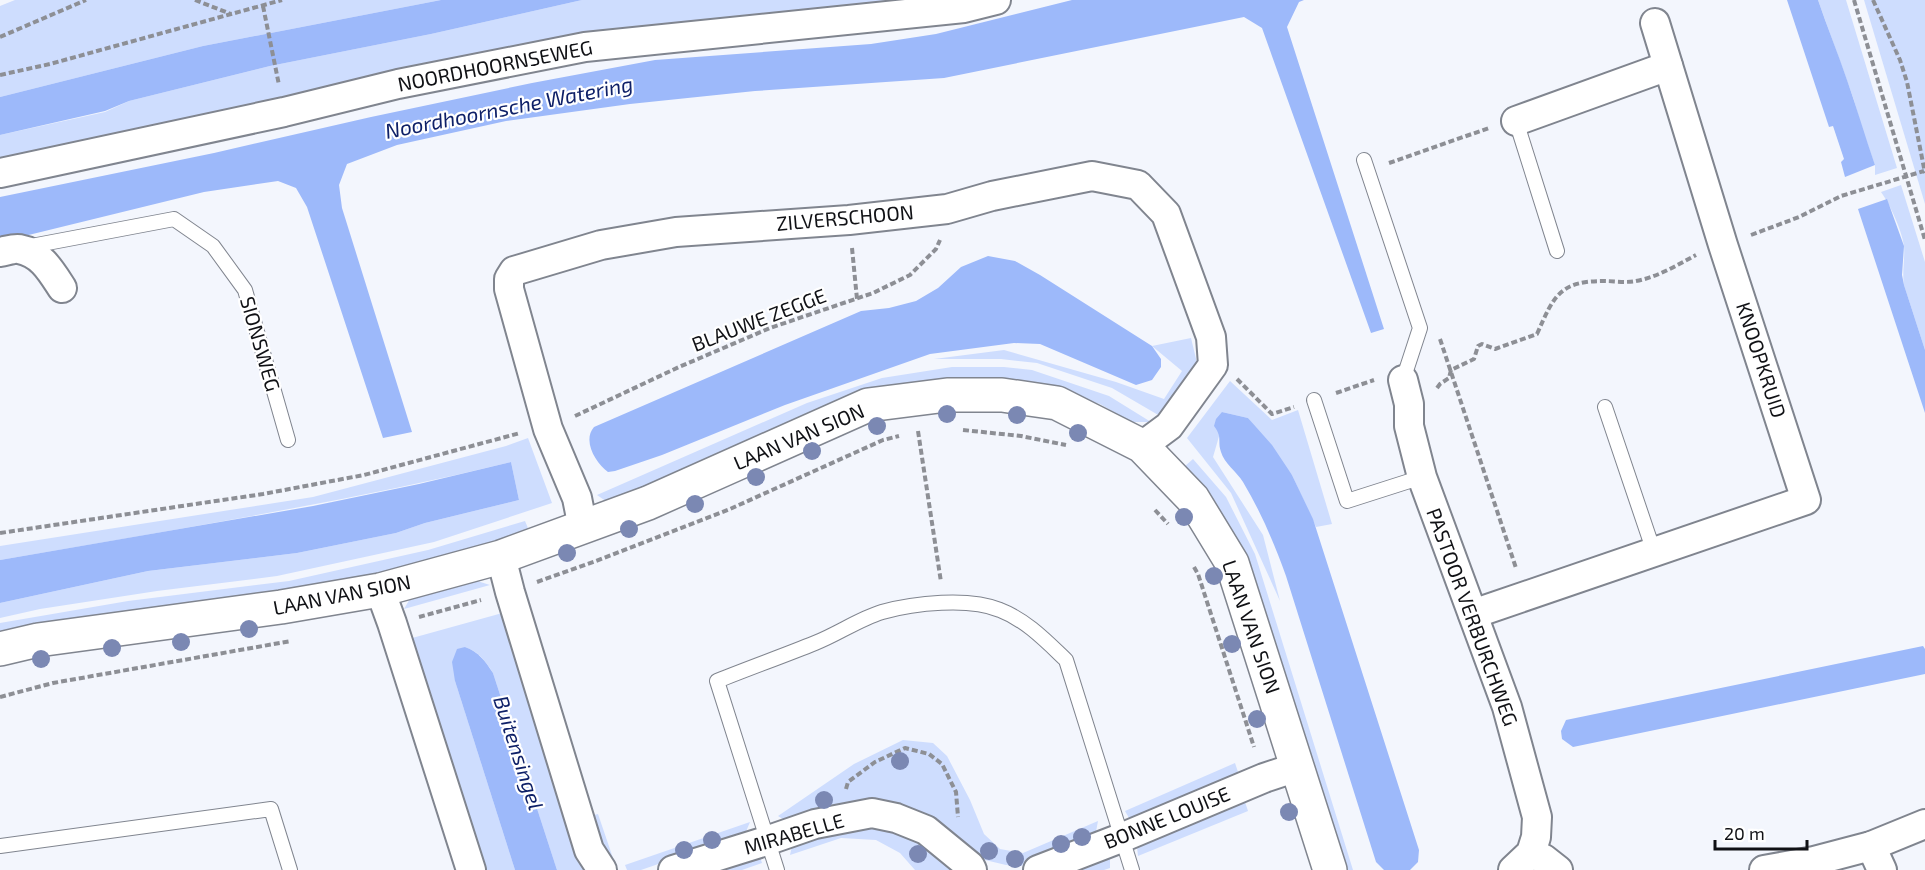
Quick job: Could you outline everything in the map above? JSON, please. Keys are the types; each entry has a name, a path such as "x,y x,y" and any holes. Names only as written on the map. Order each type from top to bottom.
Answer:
{"street":[{"name":"NOORDHOORNSEWEG","path":"0,173 284,112 398,84 585,47 964,8 996,0"},
{"name":"KNOOPKRUID","path":"1473,614 1806,501 1723,245 1655,23"},
{"path":"1516,121 1668,66"},
{"name":"ZILVERSCHOON","path":"583,528 577,498 548,429 509,289 509,279 514,271 601,245 676,232 849,220 947,208 992,196 1092,176 1138,185 1166,214 1211,337 1213,365 1169,426 1142,446"},
{"name":"SIONSWEG","path":"9,250 36,256 49,268 62,288"},
{"name":"PASTOOR VERBURCHWEG","path":"1406,392 1409,426 1422,477 1508,708 1537,817 1536,837 1522,862"},
{"name":"LAAN VAN SION","path":"0,649 38,640 281,607 380,590 501,557 648,503 868,405 947,395 1002,395 1058,403 1142,446 1193,499 1232,563 1330,870"},
{"path":"501,557 589,850 602,870"},
{"path":"380,590 471,870"},
{"name":"BONNE LOUISE","path":"1038,870 1264,778 1297,768"},
{"name":"MIRABELLE","path":"673,870 815,824 872,813 896,818 926,830 972,870"},
{"path":"1764,870 1814,861 1876,858 1925,824"},
{"name":"PASTOOR VERBURCHWEG","path":"1522,862 1544,859 1558,870"}],"lane":[{"path":"1516,121 1557,251"},
{"path":"1364,160 1420,328 1406,392"},
{"name":"SIONSWEG","path":"9,250 174,219 213,246 245,290 288,441"},
{"path":"1314,400 1347,501 1422,477"},
{"path":"1605,407 1654,552"},
{"path":"777,870 717,681 817,642 881,613 928,602 969,604 999,609 1018,619 1066,660 1132,870"},
{"path":"0,846 271,809 290,870"}],"path":[{"path":"0,37 86,0"},
{"path":"195,0 232,14"},
{"path":"0,75 50,64 282,0"},
{"path":"1854,0 1925,240"},
{"path":"1451,370 1474,359 1478,346 1482,344 1495,349 1537,334 1556,298 1571,285 1599,281 1636,282 1662,273 1697,255 1799,217 1841,196 1906,175 1925,172 1903,71 1873,0"},
{"path":"263,6 280,90"},
{"path":"1384,165 1479,131 1516,121"},
{"name":"BLAUWE ZEGGE","path":"0,533 263,494 364,475 502,437 548,429 770,328 873,293 910,275 936,249 948,224 947,208"},
{"path":"849,220 856,298"},
{"path":"1437,328 1525,596"},
{"path":"1406,392 1427,398 1449,378 1451,370"},
{"path":"954,429 1021,436 1071,446"},
{"path":"927,431 918,431 945,603"},
{"name":"LAAN VAN SION","path":"392,623 510,592 596,561 730,509 883,440 906,434"},
{"path":"1149,503 1172,528"},
{"name":"LAAN VAN SION","path":"1192,565 1197,574 1264,778"},
{"name":"LAAN VAN SION","path":"0,697 53,683 299,639"},
{"path":"838,819 848,782 875,762 905,748 929,754 942,764 956,792 959,829 947,848"}],"shaded area":[{"path":"15,0 441,0 203,46 0,97 0,6"},
{"path":"582,0 940,0 573,40 0,158 0,135 105,112 129,101 270,66 431,34"},
{"path":"1818,0 1846,0 1897,168 1875,175 1875,165 1854,100"},
{"path":"1864,0 1925,0 1925,204"},
{"path":"1901,185 1925,262 1925,350 1904,285 1903,240 1895,218 1881,192"},
{"path":"1191,338 1198,367 1160,416 1112,388 1037,363 1001,359 934,359 1004,350 1116,382 1164,399 1182,371 1152,346"},
{"path":"952,367 1004,367 1032,370 1109,396 1151,422 1131,422 1100,404 1024,381 944,380 610,504 597,495 807,403 882,378"},
{"path":"1230,381 1272,420 1298,410 1332,524 1316,527 1292,475 1248,418 1222,412 1220,433 1213,457 1263,535 1280,601 1231,493 1187,438"},
{"path":"528,438 552,503 434,542 277,576 157,591 40,609 0,618 0,603 148,571 297,553 396,533 425,523 519,500 511,462 320,503 0,560 0,546 313,497 506,446"},
{"path":"1193,459 1226,497 1255,554 1353,870 1345,870 1242,560 1215,501 1184,467"},
{"path":"525,521 530,533 434,561 291,593 0,636 0,623 128,601 289,581 428,550"},
{"path":"474,580 490,585 404,609 411,597"},
{"path":"506,612 590,870 557,870 493,673 481,657 465,647 455,681 515,870 484,870 405,640"},
{"path":"903,740 933,743 947,756 970,800 984,834 1000,849 1023,853 1098,821 1095,837 1021,866 985,860 967,851 925,820 789,823 778,816 854,764"},
{"path":"1235,763 1240,778 1140,820 1129,818 1125,811"},
{"path":"1243,796 1248,811 1138,856 1137,847"},
{"path":"598,814 616,867 608,857 590,816"},
{"path":"750,822 745,834 641,870 627,870 625,865"},
{"path":"838,825 901,827 962,870 915,870 900,853 876,840 841,838 790,855 792,846"},
{"path":"1099,855 1110,859 1110,868 1059,870"},
{"path":"760,857 762,863 742,870 711,870"}],"water":[{"path":"441,0 582,0 431,34 270,66 129,101 105,111 0,135 0,97 203,46"},
{"name":"Noordhoornsche Watering","path":"1072,0 1304,0 1299,2 1287,27 1384,329 1371,333 1262,28 1244,17 944,78 755,91 630,104 506,121 397,145 347,164 339,185 342,208 412,432 383,438 307,207 296,188 278,181 204,192 0,242 0,197 214,153 532,83 655,60 871,44 936,34"},
{"path":"1787,0 1818,0 1875,165 1845,177 1841,162 1844,159 1833,126 1829,127"},
{"path":"1887,199 1904,246 1902,275 1904,285 1925,350 1925,413 1858,209"},
{"path":"988,256 1015,261 1152,346 1161,359 1161,367 1152,380 1136,385 1040,344 1014,343 930,354 785,405 662,455 615,471 608,472 595,457 589,439 594,427 861,311 889,308 916,301 938,288 961,267"},
{"path":"1222,412 1248,418 1272,445 1292,475 1313,519 1419,850 1418,862 1410,870 1384,870 1376,862 1286,576 1250,493 1221,452 1219,437 1214,426"},
{"path":"511,462 519,500 425,523 396,533 297,553 148,571 0,603 0,560 313,506"},
{"path":"1923,646 1925,674 1573,747 1562,739 1561,731 1566,720"},
{"name":"Buitensingel","path":"465,647 478,654 493,673 557,870 515,870 455,681 452,662 457,649"}]}
